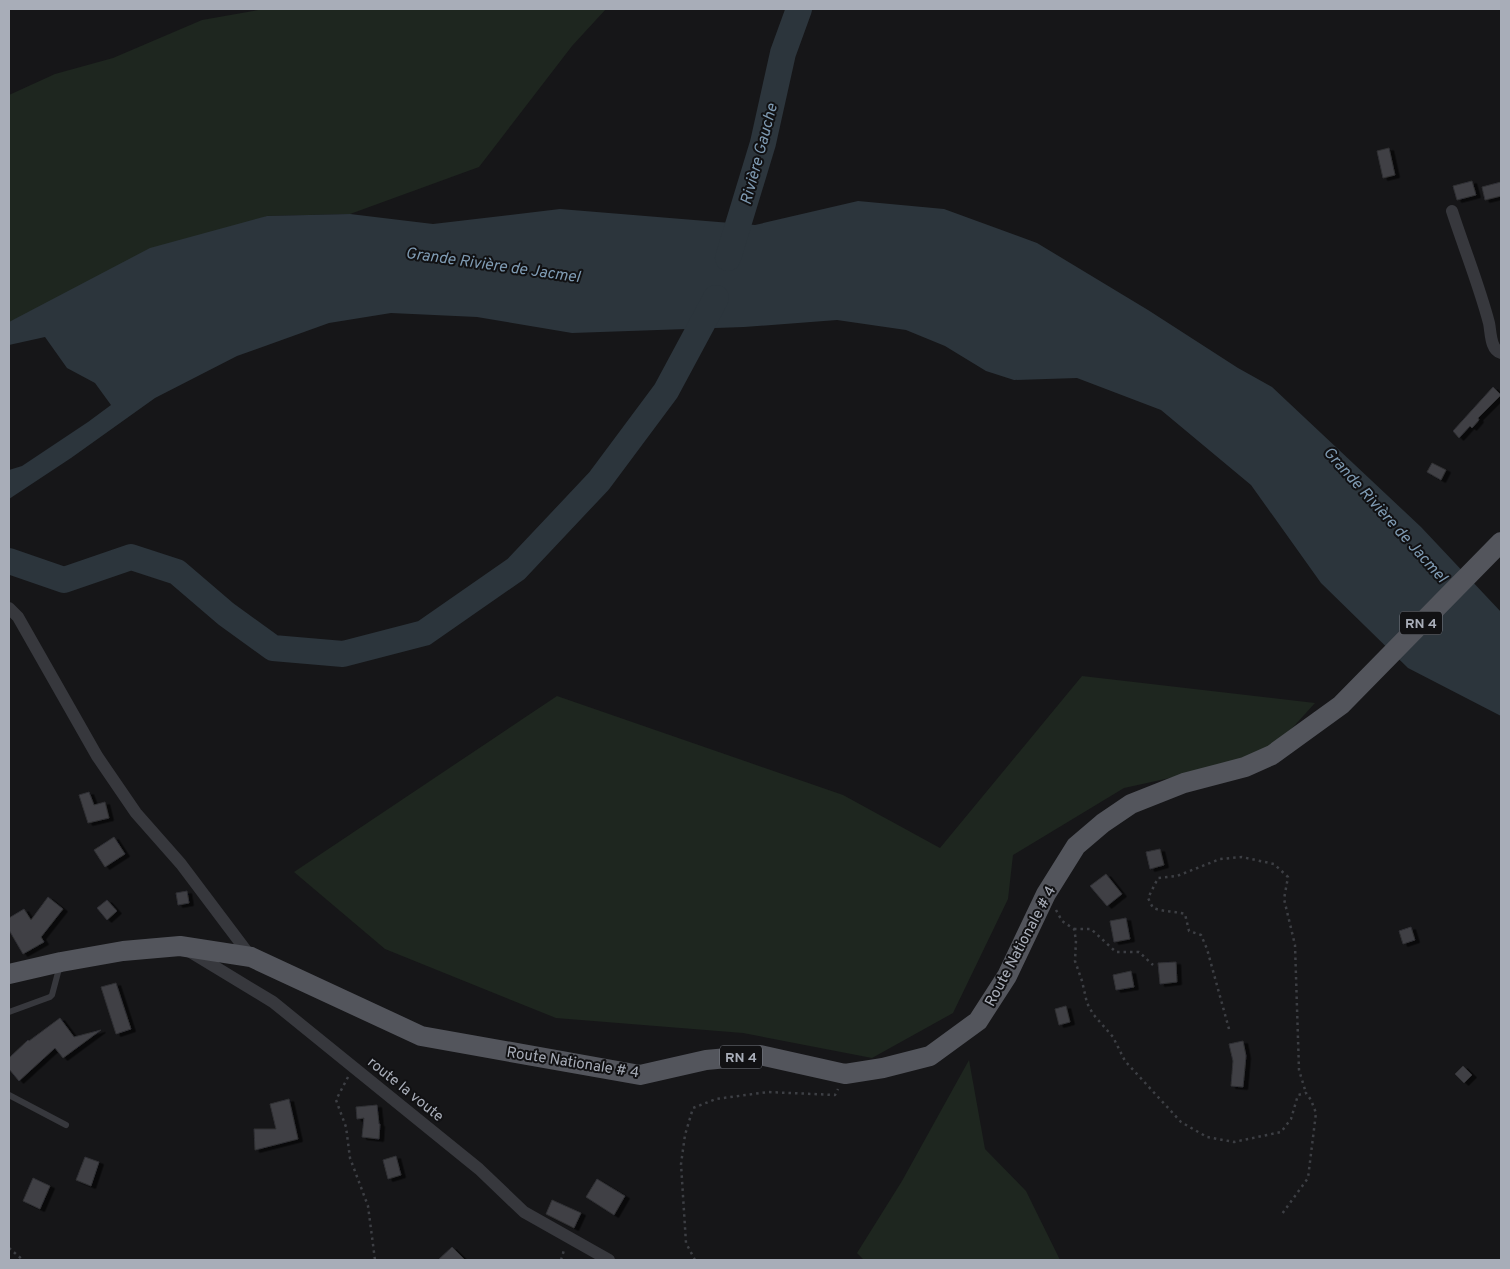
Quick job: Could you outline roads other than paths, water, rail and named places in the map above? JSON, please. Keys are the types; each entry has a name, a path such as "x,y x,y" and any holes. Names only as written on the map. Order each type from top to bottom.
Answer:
{"main road":[{"name":"Route Nationale # 4","path":"9,974 123,951 180,946 251,957 421,1036 640,1075 706,1060 760,1055 844,1074 884,1068 930,1056 978,1021 1007,976 1046,894 1076,846 1103,823 1131,804 1184,783 1244,767 1272,754 1341,705 1501,542"}],"street":[{"path":"1452,211 1489,322 1494,348 1501,353"},
{"path":"9,608 18,617 97,756 136,814 181,864 251,957"},
{"name":"route la voute","path":"180,946 273,1002 479,1169 524,1212 609,1260"}],"lane":[{"path":"9,1012 50,997 61,962"},
{"path":"9,1095 66,1125"}],"water":[{"path":"858,201 944,209 1037,243 1148,310 1238,368 1272,387 1421,527 1501,612 1501,716 1408,668 1321,583 1251,485 1161,410 1077,378 1014,380 986,371 945,346 906,330 837,320 744,327 572,333 477,317 391,313 329,323 237,356 155,398 71,458 9,499 9,470 22,466 111,405 95,383 67,368 45,337 9,345 9,322 150,248 267,216 350,214 433,224 560,209 755,225"}],"waterway":[{"name":"Rivière Gauche","path":"728,258 763,143 783,53 799,9"},
{"name":"Grande Rivière de Jacmel","path":"9,561 64,580 131,557 177,572 226,614 273,648 343,654 424,633 516,569 599,481 666,391 716,298"}]}
